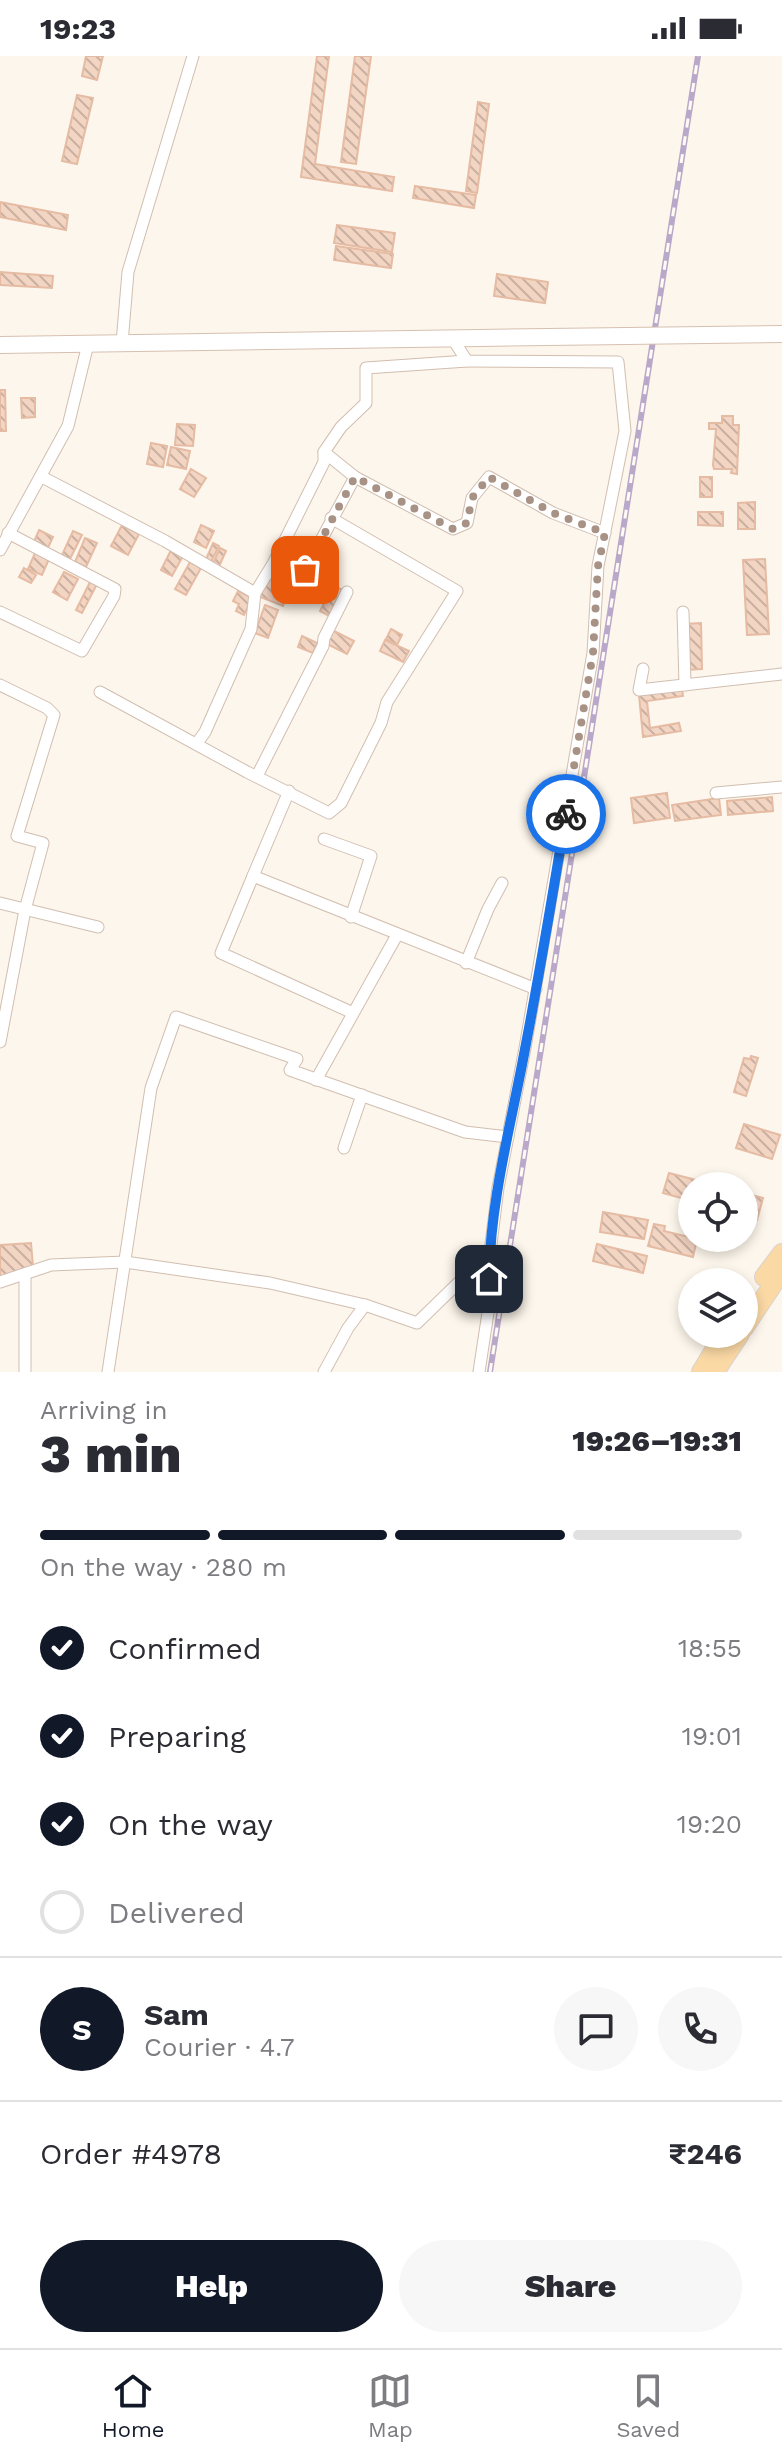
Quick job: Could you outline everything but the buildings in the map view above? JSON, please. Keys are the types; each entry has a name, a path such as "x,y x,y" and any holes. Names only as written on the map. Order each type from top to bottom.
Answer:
{"main road":[{"path":"0,345 782,334"},
{"path":"758,1286 782,1253"},
{"path":"758,1307 782,1271"},
{"path":"701,1372 716,1348"},
{"path":"715,1372 731,1348"}],"street":[{"path":"122,343 128,272 193,56"},
{"path":"452,338 467,361"},
{"path":"0,550 68,426 88,344"},
{"path":"197,743 251,629 255,593 273,564 324,462 324,452 341,427 366,403 366,368 467,361 618,362 625,431 598,566 593,653 490,1252 489,1306 479,1372"},
{"path":"324,452 355,477 453,529 467,523 472,498 489,477 553,513 605,533"},
{"path":"42,477 165,541 255,593"},
{"path":"291,596 355,477"},
{"path":"100,692 329,813 341,803 381,723 387,702 457,591 331,518"},
{"path":"0,612 82,651 114,596 115,589 8,533"},
{"path":"257,776 347,592"},
{"path":"683,612 685,685"},
{"path":"643,669 639,690 782,674"},
{"path":"0,685 47,708 54,715 17,836 43,843 25,910 0,1042"},
{"path":"716,793 782,787"},
{"path":"289,791 221,953 353,1013"},
{"path":"324,839 371,856 351,917"},
{"path":"253,876 536,989"},
{"path":"466,963 502,883"},
{"path":"0,903 98,927"},
{"path":"316,1080 397,935"},
{"path":"108,1372 151,1088 176,1017 297,1059 290,1070 316,1080 465,1132 508,1137"},
{"path":"344,1148 362,1095"},
{"path":"0,1282 51,1265 125,1262 270,1283 365,1305 417,1323 490,1252"},
{"path":"25,1274 25,1372"},
{"path":"324,1372 348,1328 365,1305"}],"railway":[{"path":"490,1372 698,56"}],"way so far":[{"path":"305,570 355,477 453,529 467,523 472,498 489,477 553,513 605,533 598,566 593,653 566,814"}],"route":[{"path":"489,1279 498,1188 566,814"}]}
